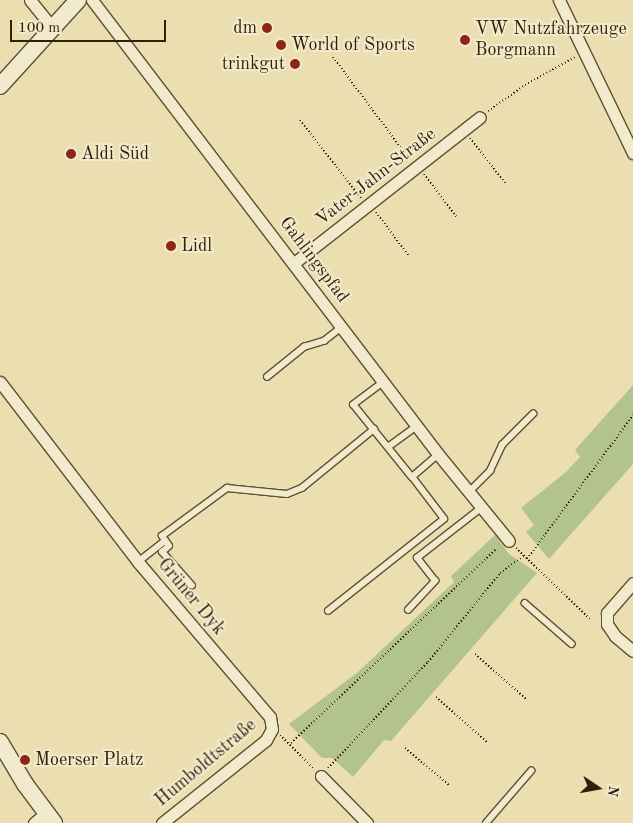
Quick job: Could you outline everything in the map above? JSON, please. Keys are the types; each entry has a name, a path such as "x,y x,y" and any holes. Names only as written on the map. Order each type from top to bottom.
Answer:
{"main road":[{"path":"0,86 78,0"},
{"path":"0,742 45,820"}],"street":[{"path":"30,0 52,27"},
{"name":"Gahlingspfad","path":"92,0 438,454 509,541"},
{"path":"559,0 632,146"},
{"name":"Vater-Jahn-Straße","path":"294,263 480,117"},
{"name":"Grüner Dyk","path":"0,382 138,562 270,717 272,729"},
{"path":"633,583 607,613 607,624 615,636 633,651"},
{"name":"Humboldtstraße","path":"162,823 266,740 272,729"},
{"path":"321,776 367,823"}],"lane":[{"path":"267,377 304,347 324,341 342,327"},
{"path":"328,611 444,519 354,405 384,382"},
{"path":"469,492 490,471 502,445 533,414"},
{"path":"388,446 417,426"},
{"path":"192,586 162,552 169,546 162,536 227,488 287,494 302,488 374,429"},
{"path":"412,477 438,454"},
{"path":"408,610 435,581 417,558 481,508"},
{"path":"138,562 165,541"},
{"path":"524,603 572,644"},
{"path":"486,823 531,771"}],"path":[{"path":"480,117 525,85 584,52"},
{"path":"332,58 458,219"},
{"path":"300,120 408,255"},
{"path":"464,130 505,183"},
{"path":"526,558 633,415"},
{"path":"509,541 592,621"},
{"path":"290,743 496,548"},
{"path":"272,729 290,743 321,776 428,662 500,573 523,556"},
{"path":"475,654 526,699"},
{"path":"436,697 488,743"},
{"path":"405,748 450,786"}],"green space":[{"path":"633,385 633,464 549,559 526,532 534,525 521,508 566,472 580,457 575,450"},
{"path":"495,535 509,554 537,573 391,741 384,740 353,777 332,758 322,758 289,724 358,672 454,582 451,576"}],"place":[{"name":"dm","path":"267,28"},
{"name":"VW Nutzfahrzeuge Borgmann","path":"465,40"},
{"name":"World of Sports","path":"281,45"},
{"name":"trinkgut","path":"295,64"},
{"name":"Aldi Süd","path":"71,154"},
{"name":"Lidl","path":"171,246"},
{"name":"Moerser Platz","path":"25,760"}]}
